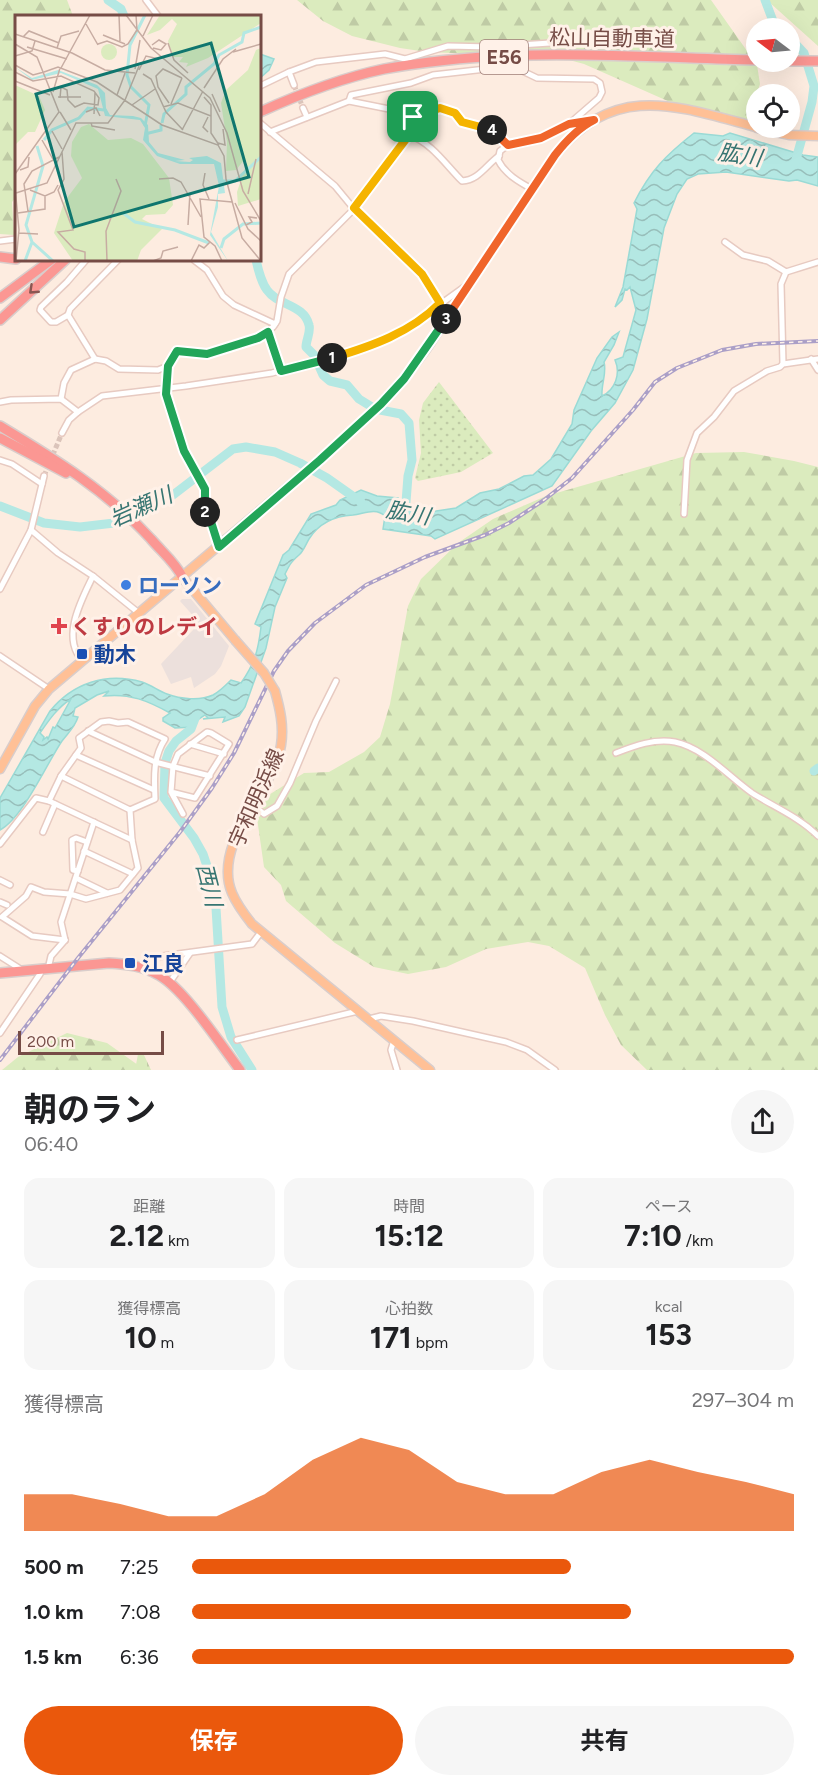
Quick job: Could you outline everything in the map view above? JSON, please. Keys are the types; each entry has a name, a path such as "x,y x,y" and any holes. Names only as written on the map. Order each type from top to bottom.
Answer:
{"highway":[{"name":"松山自動車道","path":"261,112 306,91 354,77 383,69 441,61 534,55 746,60"},
{"path":"800,61 818,61"},
{"path":"0,257 15,259"},
{"path":"0,298 50,261"},
{"path":"0,320 64,261"},
{"path":"0,423 104,496 139,529 183,578"},
{"path":"0,432 61,471"},
{"path":"0,438 104,496"},
{"path":"0,973 109,963 143,968 170,982 240,1070"}],"main road":[{"path":"0,769 35,706 49,688 302,476 381,404 404,379 532,189 567,140 585,124 607,113 631,106 656,104 692,110 746,124"},
{"path":"800,135 818,136"},
{"name":"宇和明浜線","path":"183,578 264,673 274,691 280,710 281,745 272,771 236,837 231,854 229,872 231,891 240,909 261,932 430,1070"}],"street":[{"path":"146,0 157,15"},
{"path":"261,86 289,72 316,63 385,54 405,59 448,46 491,47 596,40"},
{"path":"349,100 351,95 411,83 433,75 512,66 537,78 594,79 600,83 602,92 599,98 569,124 541,138 508,145 500,151 498,160 503,168 520,183 532,189"},
{"path":"289,72 294,85"},
{"path":"270,132 349,100 394,110 413,117 440,108 455,113 462,122 492,129 508,145"},
{"path":"303,108 307,117"},
{"path":"61,399 63,383 71,370 95,359 106,361 119,369 158,370 168,366 177,351 207,354 258,338 268,332 275,324 279,314 280,301 289,274 354,208 409,135 413,117"},
{"path":"569,124 594,120"},
{"path":"261,124 335,186 354,208 422,274 440,303"},
{"path":"409,135 431,148 462,180 469,180 479,175 490,162 499,156"},
{"path":"0,241 15,239"},
{"path":"724,242 743,255 768,261 786,272 818,262"},
{"path":"85,261 41,307 40,310 51,322 56,322 68,315 70,309 117,261"},
{"path":"195,261 207,270 223,296 234,305 275,324"},
{"path":"783,364 781,284 786,272"},
{"path":"62,433 69,420 102,396 281,371 369,346 396,336 470,283"},
{"path":"68,315 95,359"},
{"path":"268,332 281,371"},
{"path":"684,514 687,460 697,433 714,417 727,397 767,371 780,368 783,364 818,358"},
{"path":"811,359 818,370"},
{"path":"168,366 166,388 170,411 192,467 203,488 206,514 219,547"},
{"path":"0,402 61,399 78,412"},
{"path":"0,460 12,464 42,484"},
{"path":"0,589 31,528 44,476"},
{"path":"31,528 58,553 93,576 140,614"},
{"path":"82,661 74,645 75,615 93,576"},
{"path":"0,656 49,688"},
{"path":"253,804 264,814 277,806 290,783 336,681"},
{"path":"48,801 61,776 81,748 79,738 101,722 129,722 165,738 159,749 171,792 183,814"},
{"path":"88,731 164,764 210,776"},
{"path":"61,776 130,810 155,799 154,790 164,764 207,732 229,744 195,798 171,792"},
{"path":"616,753 650,742 675,742 689,747 702,754 732,779 792,816 818,836"},
{"path":"190,744 224,754"},
{"path":"76,755 154,790"},
{"path":"0,844 36,798 55,804 132,840"},
{"path":"43,832 55,804"},
{"path":"65,940 32,936 2,916 26,896 32,887 44,892 70,894 86,899 120,890 138,868 132,840 130,810"},
{"path":"65,940 61,922 94,822"},
{"path":"78,871 73,870 72,840 76,838 87,842"},
{"path":"84,851 133,874"},
{"path":"76,878 108,893"},
{"path":"0,880 10,885"},
{"path":"0,902 7,905"},
{"path":"143,968 151,960 163,956 252,944 261,932"},
{"path":"0,1033 45,969 51,956 65,940"},
{"path":"170,982 190,953"},
{"path":"0,956 24,971"},
{"path":"237,1040 358,1011"},
{"path":"369,1019 381,1016 413,1021 507,1042 527,1050 555,1070"},
{"path":"394,1040 391,1050 397,1070"}],"shaded area":[{"path":"191,599 229,646 215,674 194,688 191,677 171,684 161,664 193,630 196,619 180,601"}],"green space":[{"path":"0,0 67,0 73,15 15,15 15,198 12,202 14,235 0,234"},
{"path":"297,0 711,0 746,49 746,72 758,72 760,84 746,84 746,120 723,120 679,106 584,64 558,57 427,52 400,48 352,36 323,21"},
{"path":"765,0 818,0 818,46 800,30 800,18 787,18"},
{"path":"439,382 493,453 461,472 418,481 415,478 421,453 419,420 423,403"},
{"path":"744,452 818,467 818,1070 647,1070 621,1045 585,968 549,946 528,942 486,949 446,967 408,974 374,967 335,943 286,901 281,885 264,867 257,818 267,796 304,773 329,772 364,752 380,737 390,704 408,606 421,579 458,543 493,519 546,496 696,453"},
{"path":"67,1033 107,1043 145,1070 2,1070 18,1057"},
{"path":"138,1054 144,1055 151,1070 135,1070"}],"water":[{"path":"261,54 274,59 269,70 261,77"},
{"name":"肱川","path":"694,133 723,136 730,133 803,155 818,157 818,186 797,180 789,181 726,172 698,174 687,179 677,194 664,228 647,319 633,370 615,403 591,431 552,486 435,539 431,536 383,529 385,516 377,512 328,521 313,533 285,574 287,578 275,607 266,648 245,707 239,716 223,722 225,717 203,719 208,718 205,715 196,721 194,727 175,728 163,721 163,718 170,713 146,702 131,697 104,696 109,691 97,695 75,708 73,716 78,717 75,724 62,741 26,802 9,824 0,830 0,798 50,711 69,693 91,682 116,678 142,682 172,696 196,699 213,695 231,680 241,683 250,669 259,643 261,627 255,624 283,555 289,550 311,514 336,505 340,500 361,490 377,496 398,498 398,503 423,513 456,508 480,493 499,489 524,476 533,475 551,459 572,424 574,410 597,358 612,337 619,332 604,362 602,396 616,381 615,360 623,357 636,310 630,287 625,289 622,300 615,307 623,287 637,209 634,203 667,156","holes":["71,699 55,728 53,727 48,739 47,737 43,740 44,737 40,733 58,710"]}],"waterway":[{"path":"108,0 121,9 124,15"},
{"path":"765,0 772,18"},
{"path":"795,163 812,102 814,86 804,53 800,49"},
{"path":"256,261 261,279 267,290 306,318 309,328 306,347 314,355 323,375 330,381 347,385 359,399 372,407"},
{"name":"肱川","path":"380,410 401,414 409,423 412,460 408,476 405,515"},
{"name":"岩瀬川","path":"0,506 44,523 80,527 114,523 173,495 233,449 246,447 275,452 300,463 327,478 361,502"},
{"name":"西川","path":"196,716 191,729 176,741 169,751 165,763 164,798 194,838 208,869 216,908 222,1007 231,1037 252,1070"},
{"path":"814,771 818,768"}],"tunnel":[{"path":"294,85 303,108"},
{"path":"44,476 62,433"}],"railway":[{"path":"0,1060 78,958 180,832 212,788 234,753 274,671 288,651 315,623 366,585 425,557 485,535 509,523 544,500 572,478 655,382 677,368 722,350 756,344 818,341"}],"place":[{"name":"ローソン","path":"126,585"},
{"name":"くすりのレデイ","path":"59,626"},
{"name":"動木","path":"82,654"},
{"name":"江良","path":"130,963"}],"route":[{"path":"440,108 455,113 462,122 492,129 508,145 541,138 569,124 594,120 585,124 567,140 555,155 404,379 381,404 320,460 219,547 206,514 205,489 184,451 170,411 166,394 168,366 177,351 207,354 239,345 268,332 281,371 315,363 396,336 431,312 440,303 422,274 354,208 409,135 413,117 440,108"}]}
